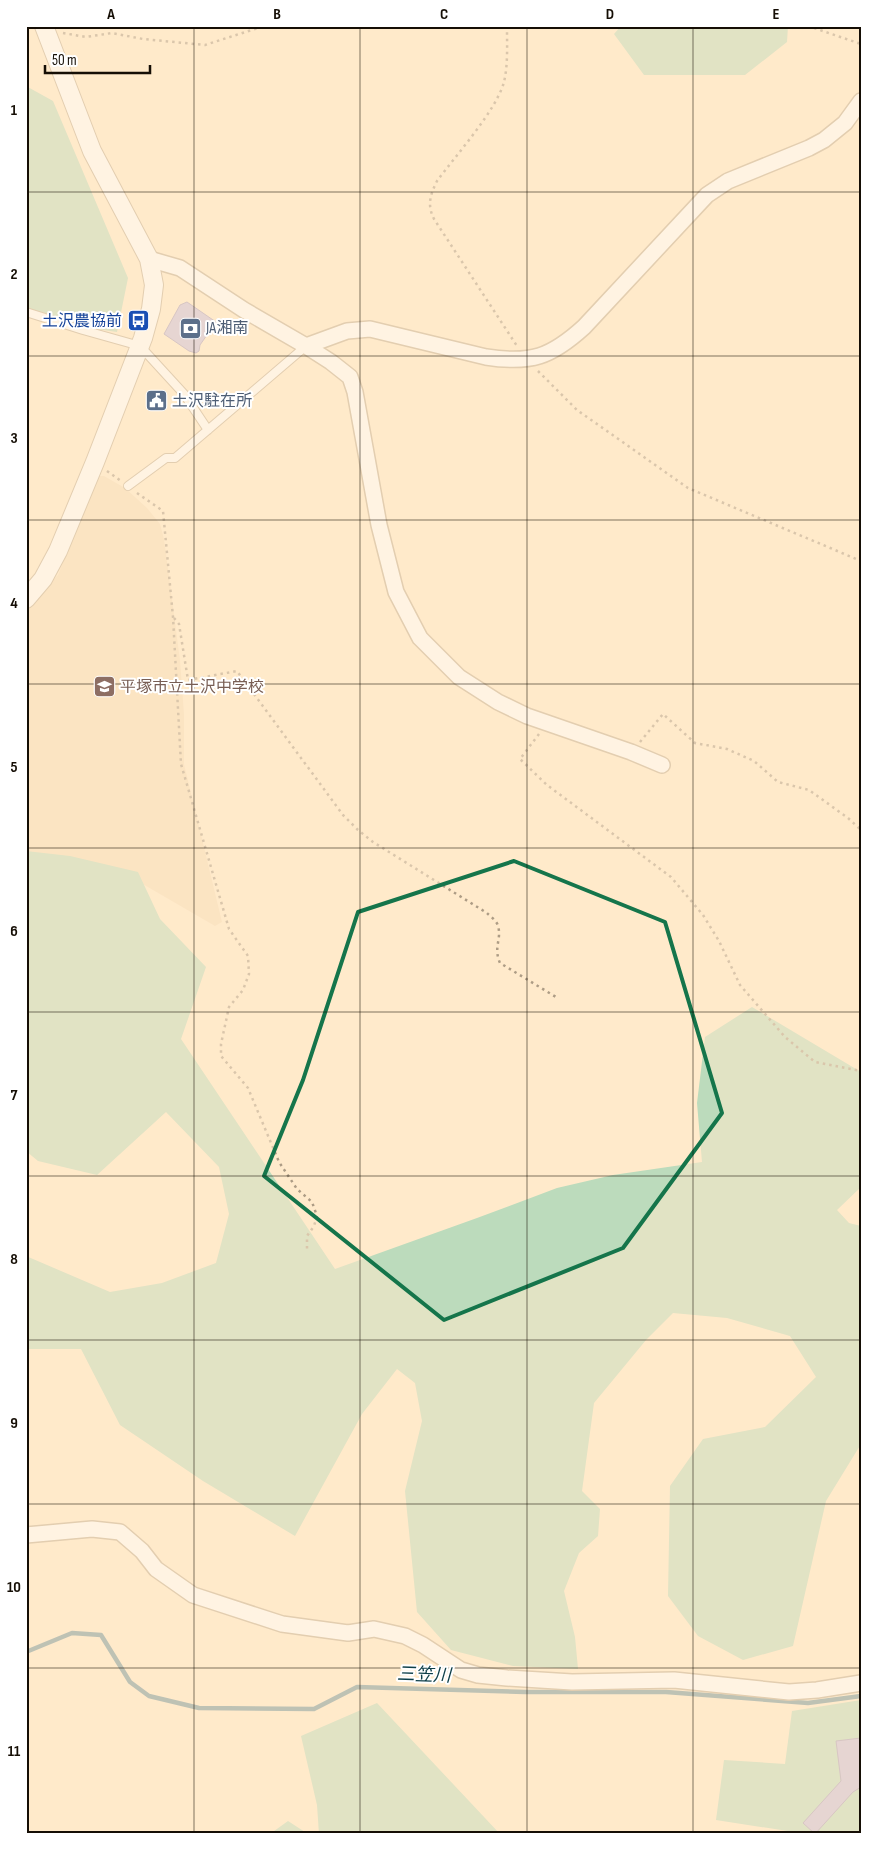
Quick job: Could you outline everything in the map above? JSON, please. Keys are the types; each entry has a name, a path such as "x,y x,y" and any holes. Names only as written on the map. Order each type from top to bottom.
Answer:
{"street":[{"path":"26,599 43,579 58,551 95,462 140,346 151,309 154,285 149,259 92,151 44,28"},
{"path":"306,346 347,331 370,329 486,358 526,360 548,353 567,342 584,327 706,195 728,181 824,140 845,123 861,102"},
{"path":"149,259 180,268 244,310 331,362 350,377 355,392 379,525 396,592 420,638 459,677 498,702 527,716 631,752 662,765"},
{"path":"26,1535 92,1529 120,1532 142,1551 156,1569 193,1595 282,1624 348,1633 374,1629 405,1636 461,1670 478,1674 507,1678 572,1682 674,1680 789,1692 818,1690 861,1683"}],"lane":[{"path":"26,312 140,346 184,394 208,430"},
{"path":"128,486 166,458 176,458 306,346"}],"path":[{"path":"44,28 86,37 112,33 144,39 205,45 264,26"},
{"path":"506,26 507,53 504,82 498,97 495,104 437,181 430,194 429,209 526,360 577,410 688,488 861,561"},
{"path":"808,26 861,44"},
{"path":"95,462 163,511 173,616 181,764 229,929 248,956 249,974 243,990 229,1008 221,1044 222,1056 248,1088 280,1162 297,1189 312,1202 317,1216 314,1226 307,1236 307,1249"},
{"path":"173,616 179,624 188,680 237,671 343,815 373,842 487,913 498,925 496,954 500,963 556,997"},
{"path":"631,752 664,714 695,743 727,749 754,761 778,782 809,790 848,818 861,830"},
{"path":"547,722 520,759 526,766 547,786 671,877 704,915 740,985 785,1037 815,1062 861,1071"}],"highlighted area":[{"path":"514,861 665,922 722,1113 623,1248 444,1320 264,1176 303,1080 358,912"}],"shaded area":[{"name":"平塚市立土沢中学校","path":"98,476 104,476 125,488 147,508 160,524 164,539 180,660 184,714 184,764 222,922 215,926 122,872 26,863 26,607 58,575"}],"green space":[{"path":"621,26 788,26 787,42 745,75 644,75 614,34"},
{"path":"26,86 53,101 128,278 117,332 56,323 26,310"},
{"path":"26,851 70,856 138,872 160,919 206,967 181,1039 335,1269 557,1188 613,1175 702,1162 697,1103 705,1037 752,1007 861,1072 861,1187 837,1210 849,1223 861,1226 861,1444 826,1501 793,1646 743,1660 698,1636 668,1596 670,1486 703,1439 765,1427 816,1377 790,1336 727,1318 673,1313 646,1340 594,1403 582,1491 600,1509 598,1536 579,1553 564,1591 575,1637 578,1669 513,1666 451,1650 417,1612 405,1491 422,1421 415,1383 397,1369 362,1414 295,1536 203,1481 120,1425 81,1349 26,1349 26,1256 110,1292 162,1283 216,1263 229,1214 219,1167 166,1112 97,1175 38,1161 26,1151"},
{"path":"861,1700 861,1834 807,1834 716,1820 724,1760 785,1764 792,1711"},
{"path":"377,1703 500,1834 319,1834 317,1805 301,1736"},
{"path":"288,1821 308,1834 270,1834"}],"building":[{"name":"JA湘南","path":"187,302 216,322 196,353 189,351 164,334 180,305"},
{"path":"861,1738 861,1787 853,1792 815,1834 803,1823 841,1781 836,1741"}],"waterway":[{"name":"三笠川","path":"26,1652 72,1633 101,1635 130,1682 149,1696 199,1708 314,1709 357,1687 525,1692 666,1692 808,1703 861,1696"}],"place":[{"name":"土沢農協前","path":"138,321"},
{"name":"JA湘南","path":"190,328"},
{"name":"土沢駐在所","path":"156,401"},
{"name":"平塚市立土沢中学校","path":"104,687"}]}
